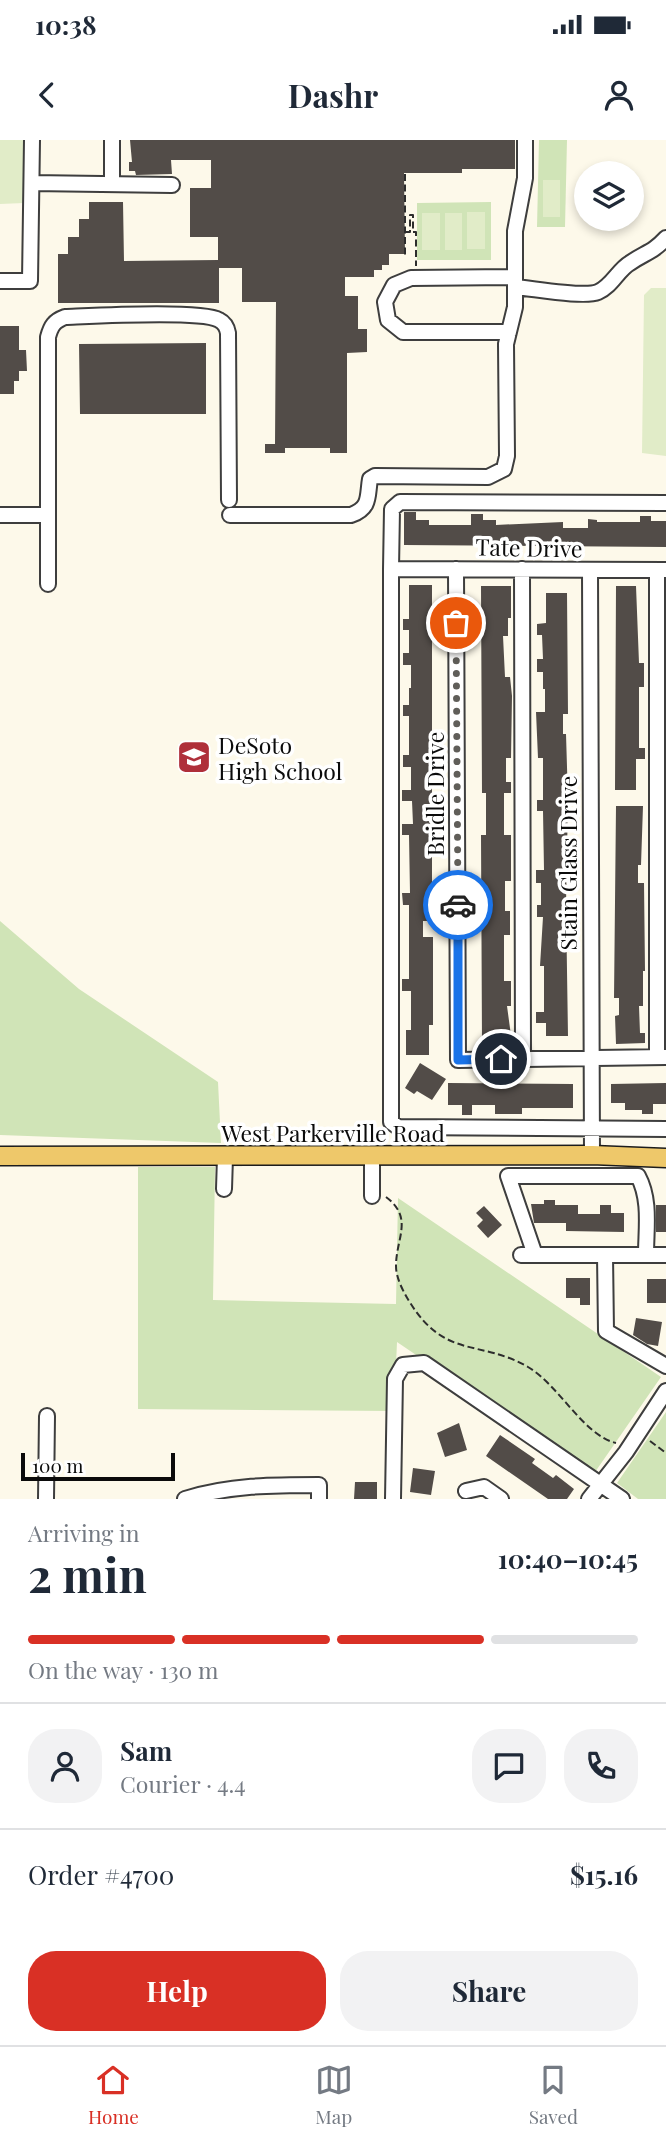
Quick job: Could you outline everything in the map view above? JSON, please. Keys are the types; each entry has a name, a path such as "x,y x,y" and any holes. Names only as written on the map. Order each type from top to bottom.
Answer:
{"main road":[{"name":"West Parkerville Road","path":"0,1156 592,1155 666,1158"}],"street":[{"path":"0,281 30,281 32,140"},
{"path":"112,140 112,184"},
{"path":"48,584 48,337 50,327 56,320 65,317 197,315 220,320 226,326 229,507 351,515 366,506 370,479 375,476 488,477 499,473 507,464 505,358 515,307 515,230 525,178 525,140"},
{"path":"32,183 172,185"},
{"path":"509,332 403,332 388,320 385,302 394,285 411,278 515,282 585,294 597,292 615,279 628,264 654,251 666,238"},
{"path":"666,503 400,502 392,509 391,569 391,1122 398,1127 666,1129"},
{"path":"0,515 48,515"},
{"name":"Tate Drive","path":"391,569 662,570"},
{"name":"Bridle Drive","path":"456,569 458,1060 523,1059"},
{"path":"522,569 523,1059 661,1057 662,570"},
{"name":"Stain Glass Drive","path":"590,570 592,1155"},
{"path":"224,1189 225,1157"},
{"path":"372,1157 372,1193"},
{"path":"646,1255 646,1201 638,1176 509,1176 528,1255 646,1255 666,1255"},
{"path":"605,1255 606,1331 666,1366"},
{"path":"393,1499 395,1380 403,1365 424,1363 622,1499"},
{"path":"589,1499 639,1434 666,1391"},
{"path":"46,1499 47,1416"},
{"path":"185,1499 228,1488 257,1485 319,1492"},
{"path":"466,1492 484,1487 501,1499"}],"path":[{"path":"405,174 405,256"},
{"path":"405,233 410,232 410,215 413,215 416,271"},
{"path":"405,233 416,235"},
{"path":"372,1193 394,1203 402,1216 396,1261 398,1278 414,1308 434,1332 458,1345 527,1366 559,1393 596,1432 615,1444 621,1437"},
{"path":"639,1434 666,1453"}],"green space":[{"path":"0,140 24,140 24,203 0,204"},
{"path":"539,140 567,140 565,227 537,227"},
{"path":"543,180 560,180 560,217 543,217"},
{"path":"491,202 491,260 417,260 417,203"},
{"path":"467,212 485,212 485,249 467,249"},
{"path":"422,213 440,213 440,250 422,250"},
{"path":"445,213 462,213 462,250 445,250"},
{"path":"651,288 666,288 666,456 642,453 644,295"},
{"path":"0,921 79,989 218,1082 221,1143 0,1135"},
{"path":"138,1167 215,1167 213,1300 396,1304 398,1198 661,1377 593,1475 397,1342 394,1411 138,1409"},
{"path":"666,1412 666,1499 638,1499 617,1483"}],"building":[{"path":"130,140 515,140 515,169 404,173 405,254 389,254 389,265 382,265 382,270 374,270 374,277 345,277 345,296 358,296 358,329 367,329 367,352 347,353 347,453 330,453 330,448 285,448 285,453 265,453 265,444 275,444 276,302 242,302 242,268 219,268 219,303 58,303 58,254 68,254 68,237 79,237 79,219 89,219 89,202 123,202 124,261 218,260 218,237 190,237 190,188 211,188 211,160 171,160 172,174 136,175 135,171 129,171 129,162 132,162"},
{"path":"0,326 19,326 19,350 26,350 27,371 19,371 19,381 14,381 14,394 0,394"},
{"path":"206,343 206,414 80,414 79,344"},
{"path":"404,512 416,512 416,520 429,520 429,525 471,525 471,514 483,514 483,520 496,520 496,525 563,522 563,528 588,528 588,519 597,522 640,522 640,516 651,516 651,521 666,521 666,547 404,545"},
{"path":"409,585 432,585 432,921 423,921 423,937 433,937 433,1025 429,1025 429,1055 406,1055 406,1030 411,1030 411,991 402,991 402,979 409,979 409,905 403,905 402,893 410,893 409,835 402,835 402,824 413,824 412,801 402,801 402,790 411,790 411,767 403,767 403,755 409,755 409,716 403,716 403,705 409,705 411,665 403,665 403,653 409,653 409,630 403,630 403,619 409,619"},
{"path":"481,586 511,586 511,618 508,618 508,636 503,636 505,677 510,677 512,696 511,758 506,758 506,782 511,782 511,793 504,793 504,835 511,835 511,881 505,881 505,911 510,911 510,935 504,935 504,981 511,981 511,1006 507,1006 512,1043 482,1044 481,835 486,835 486,793 482,793"},
{"path":"616,586 636,586 639,663 644,663 644,687 639,687 639,748 645,748 645,759 636,759 636,790 615,790"},
{"path":"546,593 567,593 568,714 563,714 563,734 566,734 568,800 568,1036 546,1036 546,1023 536,1023 536,1012 544,1012 544,966 540,966 543,917 537,917 537,905 541,905 541,883 536,883 536,870 544,870 543,811 537,811 537,800 543,800 543,758 538,758 536,712 545,712 543,672 537,672 537,659 543,659 542,635 537,635 537,624 546,623"},
{"path":"616,806 643,806 638,883 644,883 645,971 643,1006 639,1006 640,1033 645,1033 645,1043 616,1044 615,1016 619,1015 619,998 614,998"},
{"path":"420,1063 446,1079 432,1100 417,1091 414,1094 405,1088"},
{"path":"448,1083 573,1084 573,1108 522,1108 522,1114 495,1114 495,1105 472,1105 472,1115 462,1115 462,1105 448,1105"},
{"path":"666,1083 666,1104 653,1104 653,1114 642,1114 642,1110 625,1110 625,1103 611,1103 611,1084"},
{"path":"544,1200 555,1200 555,1205 578,1205 578,1214 600,1214 600,1205 611,1205 611,1213 624,1213 624,1232 566,1231 566,1223 534,1223 531,1204 544,1204"},
{"path":"656,1205 666,1205 666,1232 656,1232"},
{"path":"484,1206 502,1225 488,1238 477,1226 483,1220 476,1213"},
{"path":"566,1278 590,1278 590,1305 580,1305 580,1298 566,1298"},
{"path":"647,1279 666,1279 666,1303 647,1303"},
{"path":"636,1318 662,1322 658,1346 647,1344 633,1335"},
{"path":"459,1423 467,1450 445,1457 437,1433"},
{"path":"500,1435 535,1459 532,1463 553,1478 556,1475 574,1489 567,1499 548,1499 486,1456"},
{"path":"413,1468 435,1471 431,1495 410,1492"},
{"path":"355,1482 377,1482 377,1499 354,1499"}],"way so far":[{"path":"456,623 458,905"}],"place":[{"name":"DeSoto High School","path":"194,757"}],"route":[{"path":"458,905 458,1060 501,1059"}]}
